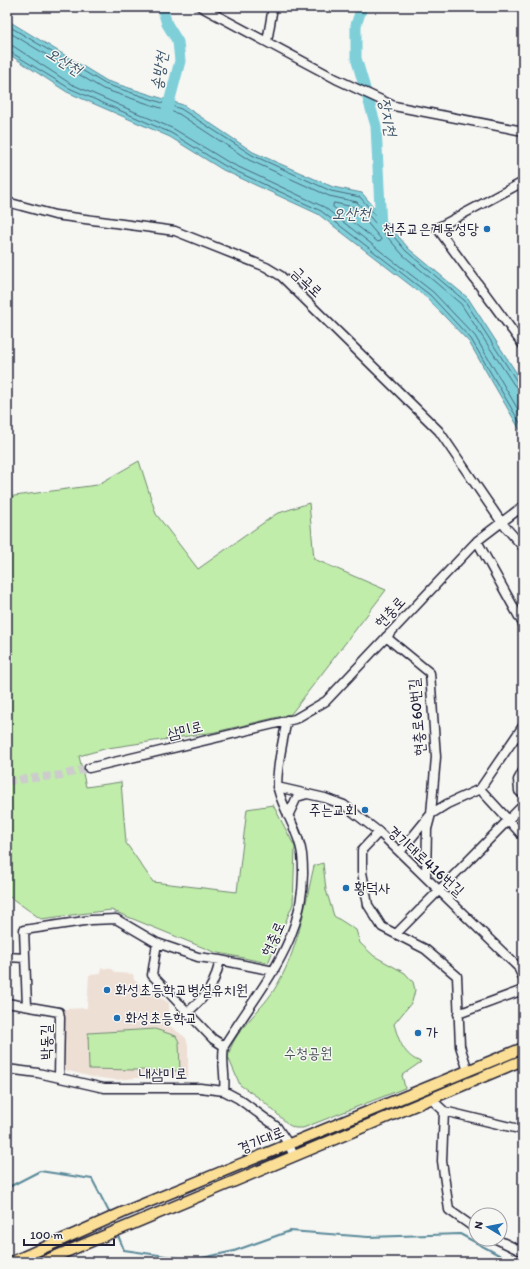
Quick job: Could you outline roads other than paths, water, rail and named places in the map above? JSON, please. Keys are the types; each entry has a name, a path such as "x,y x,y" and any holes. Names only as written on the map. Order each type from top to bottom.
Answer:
{"main road":[{"name":"경기대로","path":"12,1262 124,1212 523,1048"},
{"name":"경기대로","path":"42,1262 105,1234 523,1060"}],"street":[{"path":"201,7 336,79 383,102 394,106 523,131"},
{"path":"267,42 273,7"},
{"path":"523,182 437,228 523,345"},
{"name":"금곡로","path":"7,202 55,215 175,230 266,266 281,276 440,431 502,523 523,547"},
{"name":"현충로","path":"287,720 295,719 308,713 326,701 477,541 523,506"},
{"path":"477,541 523,624"},
{"name":"현충로60번길","path":"386,637 430,673 436,757 432,814 427,829 426,877"},
{"path":"287,720 277,787 344,805 379,832"},
{"name":"삼미로","path":"89,768 287,720"},
{"path":"400,852 432,814 447,804 480,789 520,737 523,726"},
{"path":"523,771 518,780 519,791 523,794"},
{"name":"현충로","path":"224,1046 274,971 300,912 304,880 302,853 298,838 277,787"},
{"path":"480,789 523,836"},
{"path":"288,816 297,797 307,794"},
{"path":"396,934 523,805"},
{"name":"경기대로416번길","path":"468,1071 460,1046 457,976 424,949 382,927 368,905 362,872 362,850 379,832 518,967 523,978"},
{"path":"27,1006 24,930 91,920 116,919 157,943 198,957 274,971"},
{"path":"157,943 152,975 214,1039 224,1046 222,1059 226,1077 224,1091"},
{"path":"7,957 25,958"},
{"path":"188,1012 206,996 216,980 220,960"},
{"path":"458,1014 523,990"},
{"name":"박동길","path":"7,1003 58,1012 60,1018 59,1077"},
{"name":"내삼미로","path":"7,1069 59,1077 104,1088 200,1088 224,1091 239,1098 277,1127 289,1145 294,1156"},
{"path":"431,1099 444,1111 523,1130"},
{"path":"444,1111 442,1161 449,1210 468,1223"},
{"path":"508,1245 523,1252"}],"water":[{"name":"오산천","path":"7,20 107,81 183,105 253,152 333,187 362,193 409,249 468,298 523,383 523,435 469,342 427,298 318,214 223,170 170,137 67,92 7,53"}],"waterway":[{"name":"송방천","path":"162,7 167,24 178,42 180,61 166,114"},
{"name":"장지천","path":"362,7 356,25 356,58 376,126 381,228"},
{"path":"7,1188 40,1171 92,1179 110,1214"},
{"path":"117,1233 124,1250 193,1260 234,1251 290,1231 368,1237 460,1234 512,1262"}],"tunnel":[{"path":"7,781 62,775 89,768"}],"place":[{"name":"천주교은계동성당","path":"487,229"},
{"name":"주는교회","path":"365,810"},
{"name":"황덕사","path":"346,888"},
{"name":"화성초등학교병설유치원","path":"107,990"},
{"name":"화성초등학교","path":"117,1018"},
{"name":"가","path":"418,1033"}],"park label":[{"name":"수청공원","path":"308,1053"}]}
